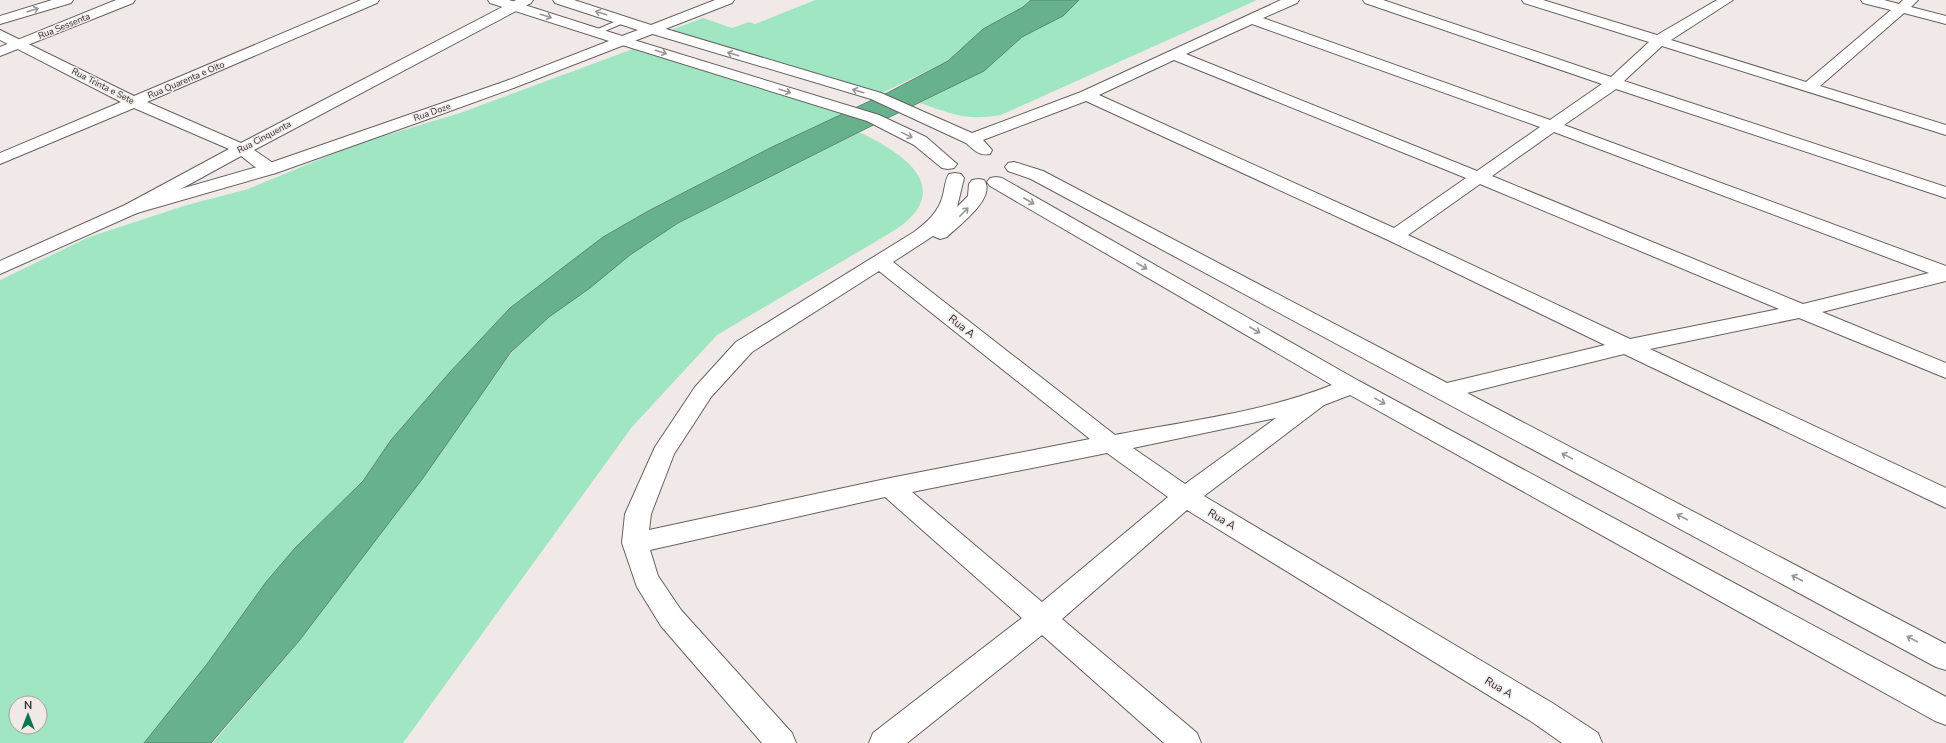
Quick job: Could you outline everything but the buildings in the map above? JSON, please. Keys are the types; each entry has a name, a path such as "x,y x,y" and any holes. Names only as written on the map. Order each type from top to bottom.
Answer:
{"street":[{"path":"0,10 33,0"},
{"path":"0,20 66,0"},
{"name":"Rua Sessenta","path":"0,52 128,0"},
{"name":"Rua Quarenta e Oito","path":"0,159 372,0"},
{"path":"495,0 520,3 595,32 873,118 920,141 964,156 1002,154 1009,158 1014,167 1037,174 1946,658"},
{"path":"560,0 624,21 876,96 964,156 987,183 1351,386 1946,712"},
{"name":"Rua Doze","path":"132,209 270,169 511,84 727,0"},
{"path":"883,265 937,223 952,201 964,156 1086,95 1292,0"},
{"path":"1370,0 1614,84 1946,193"},
{"path":"1529,0 1946,130"},
{"path":"1696,0 1722,3"},
{"path":"1868,0 1906,4 1946,20"},
{"name":"Rua Cinquenta","path":"0,268 132,209 242,148 520,3"},
{"path":"1395,236 1614,84 1660,40 1722,3"},
{"path":"1808,88 1906,4"},
{"path":"1252,18 1552,126 1946,274"},
{"name":"Rua Trinta e Sete","path":"0,34 134,102 242,148 270,169"},
{"path":"1173,54 1478,177 1946,371"},
{"path":"1086,95 1395,236 1946,499"},
{"path":"781,743 671,618 646,579 636,543 638,514 663,453 703,392 744,347 813,302 855,278 932,240 955,221 973,202 987,183 1009,176 1014,167"},
{"name":"Rua A","path":"883,265 1110,443 1185,497 1543,713 1587,743"},
{"path":"1444,391 1626,347 1801,311 1946,274"},
{"path":"636,543 890,487 1252,416 1316,400 1351,386"},
{"path":"884,743 1043,618 1185,497 1316,400"},
{"path":"890,487 1186,743"}],"lane":[{"path":"595,32 624,21"}],"shaded area":[{"path":"815,0 1031,0 1023,7 983,29 948,61 876,96 663,33 703,18 732,28 749,22 755,24"},
{"path":"1031,0 1079,0 1063,16 1022,37 984,71 678,223 630,255 590,288 549,317 511,352 423,478 299,641 211,743 144,743 207,664 266,582 295,548 363,481 391,440 450,372 510,308 603,237 650,210 772,147 889,92 948,61 983,29 1023,7"},
{"path":"1079,0 1257,0 1001,115 989,117 969,117 920,103 984,71 1022,37 1063,16"},
{"path":"641,46 843,113 772,147 649,210 603,237 510,308 450,372 391,440 363,481 295,548 266,582 207,664 144,743 0,743 0,280 89,237 187,205 248,189 357,144 460,113"},
{"path":"859,132 898,154 918,175 923,188 921,201 913,215 889,234 717,335 632,427 403,743 213,743 299,641 514,350 547,317 590,288 630,255 678,223"}]}
